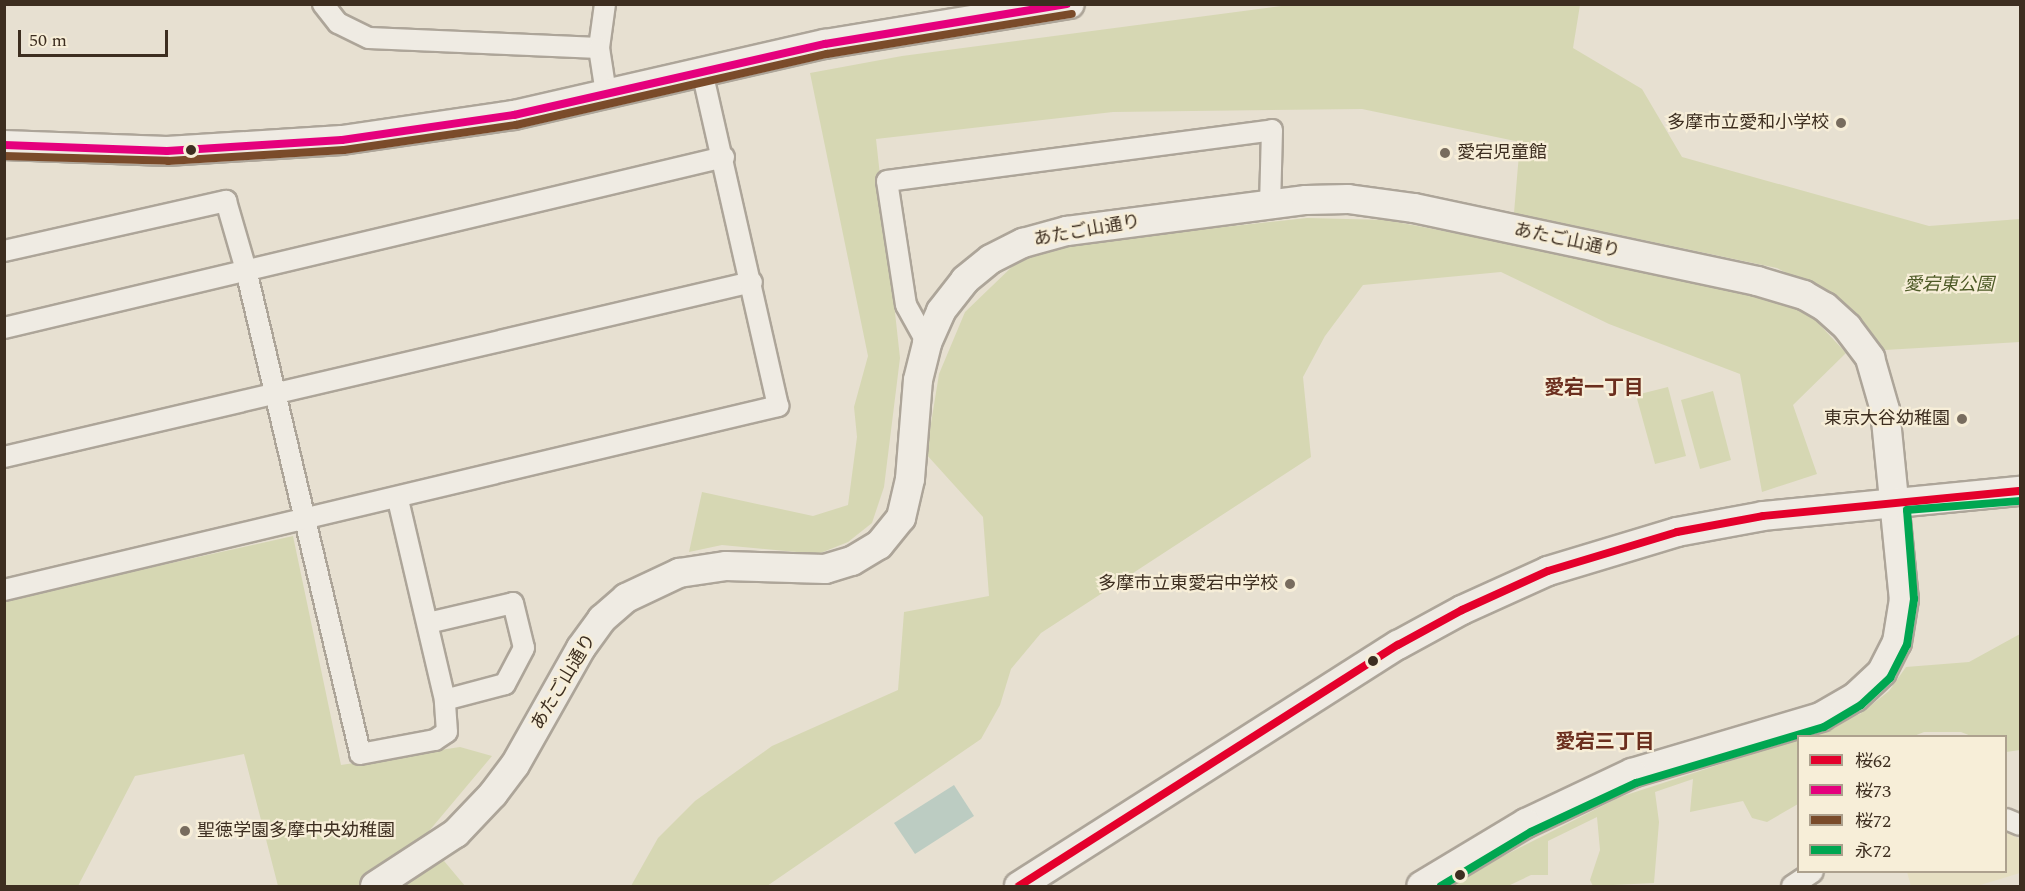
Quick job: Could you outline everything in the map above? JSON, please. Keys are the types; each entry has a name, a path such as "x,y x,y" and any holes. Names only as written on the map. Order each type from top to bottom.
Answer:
{"street":[{"path":"323,4 338,22 369,38 599,48"},
{"path":"605,4 599,48 606,93"},
{"path":"4,145 109,151 278,146 466,123 891,31 1070,4"},
{"path":"4,590 398,500 778,406 724,157 702,71"},
{"path":"927,343 906,305 887,181 1272,130 1270,204"},
{"path":"4,328 724,157"},
{"name":"あたご山通り","path":"375,886 456,833 494,794 515,765 581,648 602,619 626,598 679,573 726,566 825,569 852,561 879,545 901,518 910,479 918,380 927,343 941,311 965,280 991,259 1023,243 1068,231 1270,204 1348,199 1384,203 1757,281 1804,295 1847,327 1870,358 1885,410 1896,500 1904,599 1897,642 1882,672 1856,697 1821,717 1632,773 1526,823 1421,886"},
{"path":"4,250 226,201 246,270 272,395 360,754 435,740 447,732 445,700 398,500"},
{"path":"4,457 752,282"},
{"path":"1019,886 1398,645 1462,610 1548,571 1677,532 1763,516 1896,500 2020,491"},
{"path":"428,623 513,603 524,648 505,684 445,700"},
{"path":"1792,886 1812,873"}],"shaded area":[{"path":"954,785 974,816 915,854 894,823"},
{"path":"2007,832 2020,839 2020,873 1977,886 1911,886 1907,873 2007,873"}],"green space":[{"name":"愛宕東公園","path":"1289,5 1580,5 1573,48 1642,89 1682,157 1929,226 2020,219 2020,342 1885,350 1851,308 1777,268 1514,213 1520,142 1362,109 1113,112 876,139 900,358 884,487 872,523 848,542 818,554 722,545 689,552 702,492 813,516 848,505 857,437 854,407 868,356 810,73 902,56"},
{"path":"1307,218 1386,220 1762,292 1808,312 1846,353 1793,405 1817,474 1762,492 1740,374 1609,324 1501,272 1363,285 1325,336 1303,377 1311,457 1041,633 1011,669 1000,705 981,739 767,886 631,886 658,838 695,801 772,746 898,690 904,612 989,596 983,517 926,454 939,374 965,312 1019,260 1087,242"},
{"path":"1668,387 1686,456 1655,464 1636,395"},
{"path":"1713,391 1731,460 1700,469 1681,400"},
{"path":"293,536 341,765 460,747 492,756 424,837 465,886 278,886 244,754 135,776 78,886 5,886 4,600"},
{"path":"2020,634 2020,750 2007,752 2007,735 1924,732 1916,735 1808,735 1860,714 1889,691 1906,667 1969,662"},
{"path":"1797,739 1797,805 1767,822 1752,818 1743,801 1690,812 1693,779 1655,792 1659,822 1654,883 1593,886 1590,880 1600,850 1597,817 1548,841 1548,875 1531,875 1508,886 1455,886 1454,881 1620,797"}],"transit line":[{"name":"桜73","path":"4,145 167,151 342,140 514,115 825,44 1067,4"},
{"name":"桜72","path":"4,156 168,161 344,150 516,125 827,54 1072,14"},
{"name":"桜62","path":"1019,886 1398,645 1462,610 1548,571 1677,532 1763,516 2020,491"},
{"name":"永72","path":"1797,735 1824,727 1861,705 1890,678 1907,645 1914,599 1907,510 2020,501"},
{"name":"永72","path":"1441,886 1531,832 1636,783 1797,735"}],"place":[{"name":"多摩市立愛和小学校","path":"1841,123"},
{"name":"愛宕児童館","path":"1445,153"},
{"name":"東京大谷幼稚園","path":"1962,419"},
{"name":"多摩市立東愛宕中学校","path":"1290,584"},
{"name":"聖徳学園多摩中央幼稚園","path":"185,831"}],"district":[{"name":"愛宕一丁目","path":"1594,388"},
{"name":"愛宕三丁目","path":"1605,742"}]}
